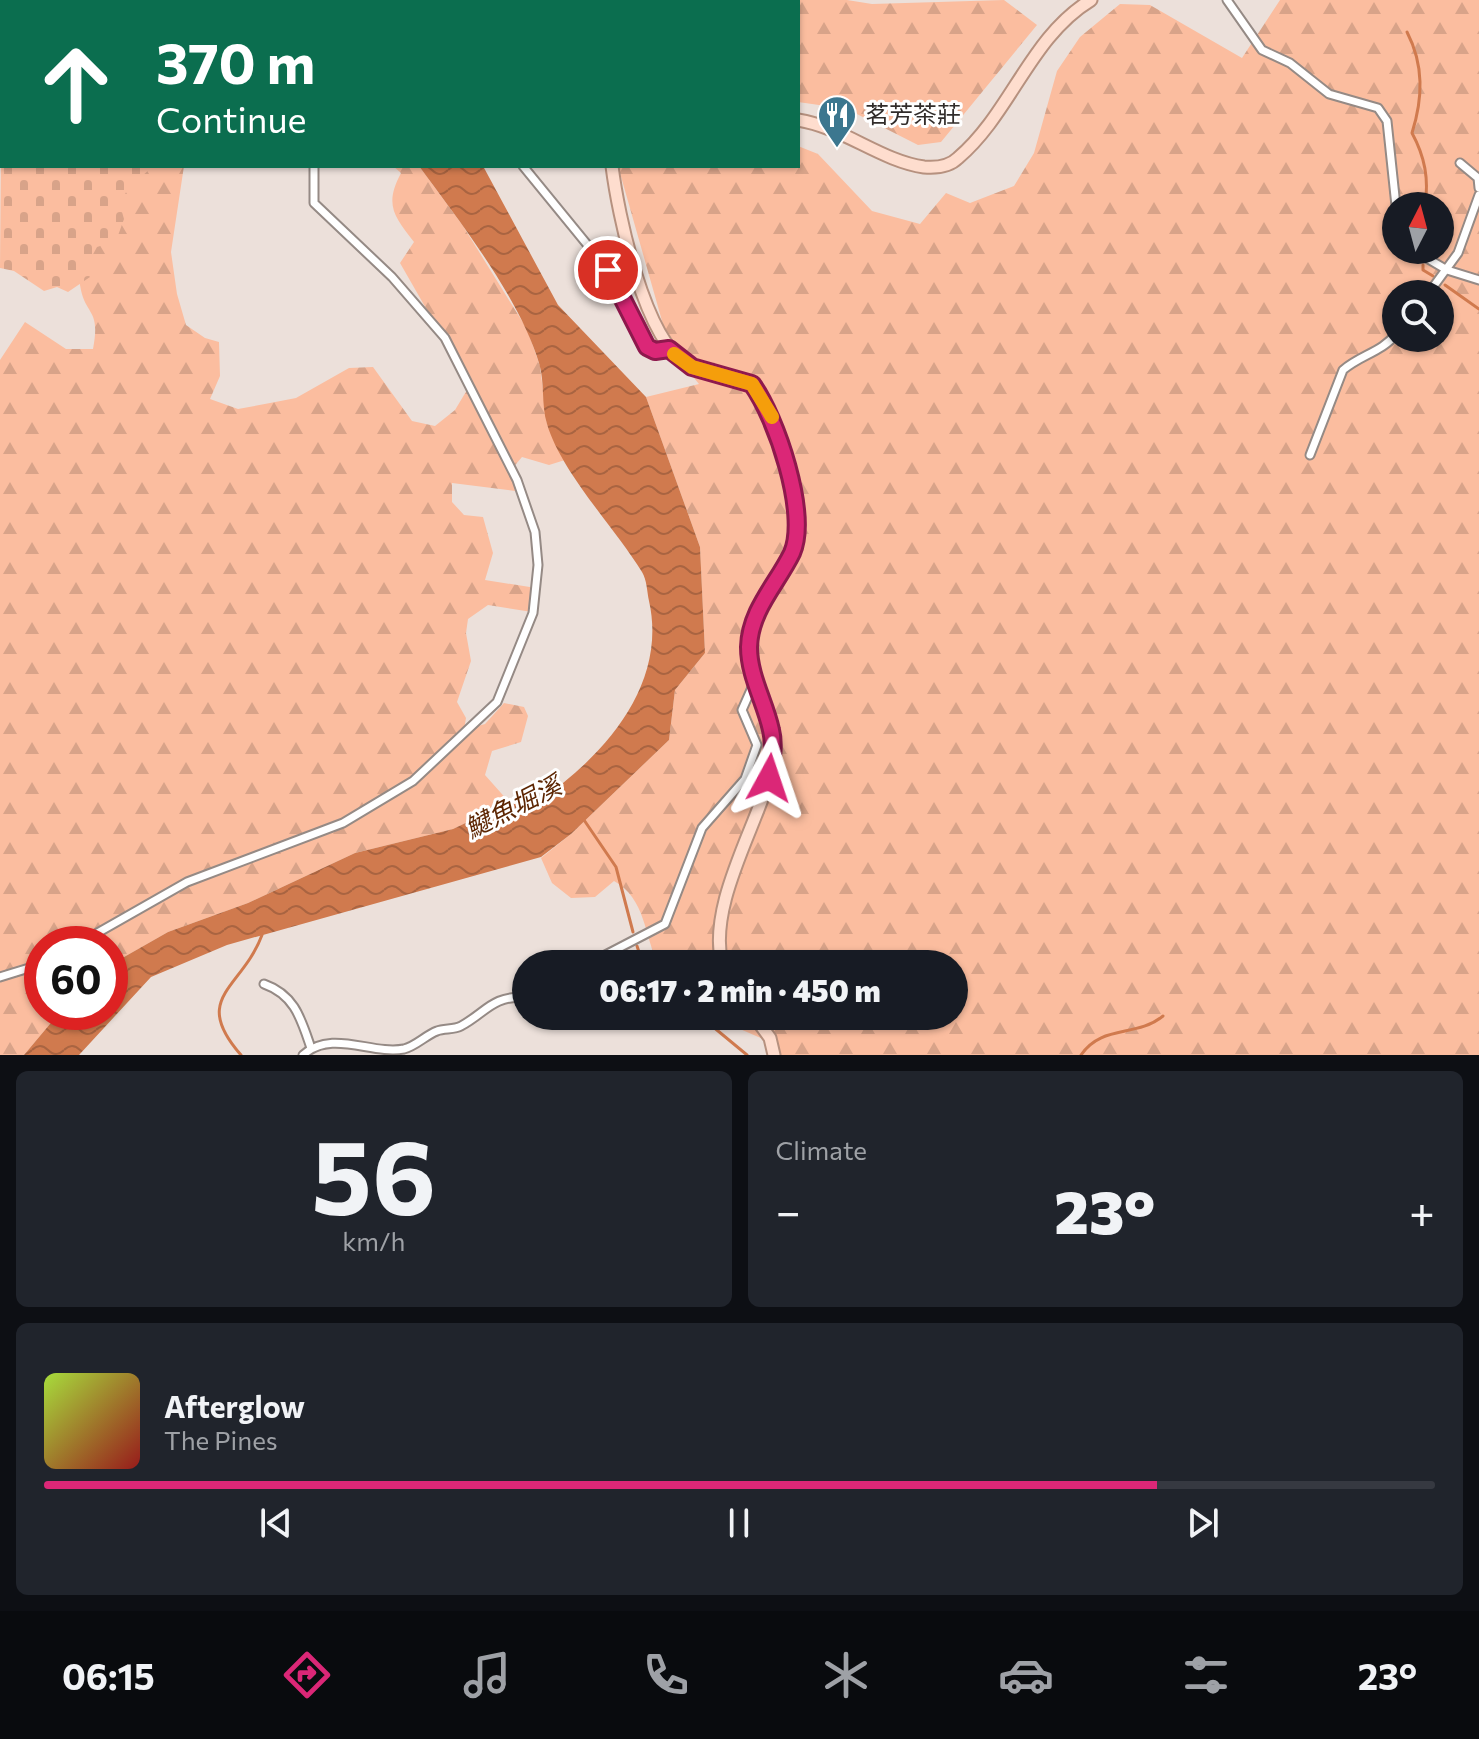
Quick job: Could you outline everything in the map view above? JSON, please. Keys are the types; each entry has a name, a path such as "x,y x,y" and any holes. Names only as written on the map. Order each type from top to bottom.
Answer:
{"main road":[{"path":"800,120 820,123 903,161 942,167 957,160 974,141 1052,33 1091,0"},
{"path":"612,168 642,290 669,349 692,367 752,384 771,413 784,459 798,534 792,552 753,621 749,646 755,682 772,733 772,757 769,778 747,832 718,935 720,950"},
{"path":"764,1030 770,1038 774,1055"}],"street":[{"path":"1227,0 1262,50 1290,63 1329,94 1378,108 1387,121 1395,192"},
{"path":"1460,163 1478,178 1479,188"},
{"path":"110,926 187,882 343,823 413,781 497,702 533,613 538,565 535,532 517,480 445,338 392,277 314,203 314,168"},
{"path":"525,168 608,270 647,347 655,351 669,349"},
{"path":"1439,280 1458,253 1479,195"},
{"path":"1437,264 1479,280"},
{"path":"1310,455 1343,370 1353,361 1382,347"},
{"path":"615,950 665,924 702,828 745,779 757,745 742,710 755,682"},
{"path":"0,977 24,970"},
{"path":"264,984 279,989 296,1006 311,1048"},
{"path":"303,1055 311,1048 328,1043 404,1052 438,1030 459,1027 484,1007 512,997"}],"green space":[{"path":"800,0 847,0 872,4 1004,0 1037,25 941,142 918,145 847,109 800,102"},
{"path":"1280,0 1479,0 1479,1055 775,1055 763,1039 742,1030 968,1030 968,950 652,950 643,918 625,889 614,881 595,897 571,898 552,883 541,858 571,834 669,740 675,690 705,653 700,547 646,397 699,384 670,349 619,168 800,168 800,147 818,154 872,211 920,224 946,193 970,203 1014,186 1034,153 1057,71 1080,37 1120,4 1150,5 1242,58"},
{"path":"1,168 151,168 127,190 120,205 124,219 116,241 97,247 85,269 90,277 68,292 57,287 44,291 14,271 0,268"},
{"path":"124,168 184,168 171,252 177,294 186,325 205,338 219,342 220,376 210,399 238,409 296,398 349,368 373,367 412,421 435,426 455,410 470,385 400,263 414,242 394,210 393,194 401,173 395,168 420,168 463,226 527,329 540,366 547,424 565,460 549,465 522,457 511,470 515,491 452,483 452,502 464,515 483,517 493,553 485,580 536,588 532,612 488,605 468,619 466,633 471,661 457,702 466,718 464,730 485,724 504,703 524,707 528,716 521,742 492,751 485,775 509,802 453,829 355,853 248,903 168,932 128,955 128,926 24,926 24,1030 45,1030 24,1055 0,1055 0,360 25,322 66,349 93,349 94,319 82,295 79,268 80,252 91,222"}],"water":[{"name":"𩻸魚堀溪","path":"420,168 484,168 558,305 646,397 700,547 705,653 675,690 669,740 571,834 541,857 227,945 151,977 128,1002 128,955 168,932 248,903 355,853 453,829 509,802 538,801 562,784 607,741 639,690 649,662 652,632 644,575 576,480 554,442 545,416 539,363 530,338 487,261"},
{"path":"45,1030 102,1030 79,1055 24,1055"}],"waterway":[{"path":"1407,32 1419,69 1420,94 1412,133 1425,168 1426,192"},
{"path":"1423,265 1423,270 1433,276"},
{"path":"1454,291 1479,309"},
{"path":"584,820 616,867 633,932"},
{"path":"241,1055 226,1035 220,1019 220,1006 262,935"},
{"path":"637,946 638,950"},
{"path":"1081,1055 1099,1039 1142,1027 1163,1016"},
{"path":"717,1030 747,1055"}],"slow traffic":[{"path":"674,354 692,367 738,377 752,384 772,417"}],"place":[{"name":"茗芳茶莊","path":"837,149"}],"route":[{"path":"608,270 647,347 655,351 669,349 692,367 738,377 752,384 771,413 796,509 798,534 792,552 753,621 749,646 755,682 772,733 769,778"}]}
